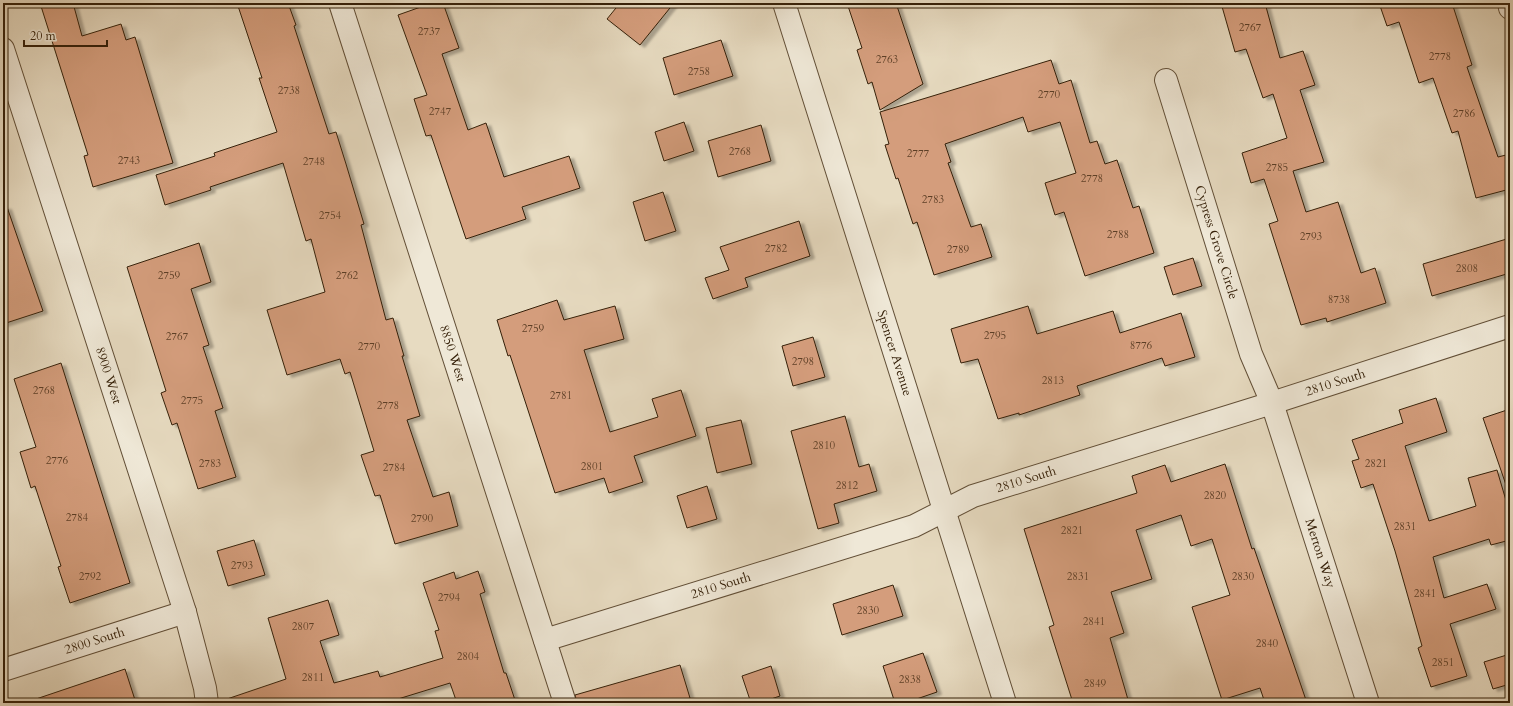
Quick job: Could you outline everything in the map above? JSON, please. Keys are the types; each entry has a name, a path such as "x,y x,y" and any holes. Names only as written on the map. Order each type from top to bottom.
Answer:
{"street":[{"name":"8850 West","path":"340,3 565,703"},
{"name":"Spencer Avenue","path":"784,3 1005,703"},
{"path":"1508,3 1510,8"},
{"name":"8900 West","path":"3,49 185,612 205,688 207,703"},
{"name":"Cypress Grove Circle","path":"1166,80 1251,354 1272,403"},
{"name":"2810 South","path":"545,640 914,526 973,496 1272,403 1510,326"},
{"name":"Merton Way","path":"1272,403 1368,703"},
{"name":"2800 South","path":"3,670 185,612"}],"building":[{"path":"40,3 73,3 82,36 121,24 126,40 135,37 173,163 93,187 84,156 88,155"},
{"path":"237,3 288,3 329,134 336,132 346,164 364,224 361,225 386,320 393,318 404,356 402,356 420,416 407,420 433,497 449,492 458,526 395,544 380,495 375,496 361,455 374,451 350,372 345,374 340,359 287,375 267,310 325,292 311,239 306,241 283,163 210,187 211,190 165,205 156,175 215,156 214,153 277,132 259,78 262,78"},
{"path":"432,3 443,3 459,48 442,54 468,130 486,123 504,177 569,156 580,188 522,207 526,219 466,239 431,135 426,136 414,99 427,95 398,15"},
{"path":"620,3 674,3 640,45 607,19"},
{"path":"847,3 896,3 923,84 880,110 872,82 868,84 857,50 862,48"},
{"path":"1221,3 1265,3 1280,58 1303,51 1315,85 1300,90 1324,162 1293,171 1306,212 1338,202 1361,273 1375,268 1386,303 1327,322 1326,318 1301,325 1269,224 1278,221 1264,179 1251,183 1242,153 1287,138 1273,94 1263,98 1246,49 1235,52"},
{"path":"1379,3 1452,3 1472,65 1467,67 1498,157 1510,154 1510,189 1476,198 1458,131 1452,133 1433,78 1419,83 1399,22 1387,26"},
{"path":"721,40 733,76 674,95 663,58"},
{"path":"1051,60 1059,84 1071,80 1090,143 1097,141 1105,164 1117,160 1133,208 1139,206 1154,253 1085,276 1064,212 1055,215 1045,183 1076,173 1060,122 1028,132 1023,117 945,144 951,162 948,163 971,227 981,224 992,257 934,275 917,222 913,224 898,178 896,179 885,145 889,144 880,112"},
{"path":"684,122 694,151 664,161 655,132"},
{"path":"761,125 771,161 718,177 708,141"},
{"path":"663,192 676,231 645,241 633,202"},
{"path":"3,207 7,207 43,311 3,324"},
{"path":"799,221 810,256 745,278 748,287 713,299 705,278 729,270 720,247"},
{"path":"1510,238 1510,273 1432,296 1423,264"},
{"path":"199,243 211,282 191,289 209,345 203,347 223,408 215,411 236,477 198,489 177,423 172,425 161,393 166,391 127,267"},
{"path":"1193,258 1202,286 1173,295 1164,267"},
{"path":"557,300 564,320 615,306 624,339 584,350 610,432 658,417 652,399 681,390 696,436 634,456 643,482 609,493 604,478 555,493 510,355 508,356 497,320"},
{"path":"1028,306 1037,334 1113,311 1120,333 1181,313 1195,357 1165,366 1162,358 1077,386 1080,395 1019,415 1019,413 998,419 978,359 961,363 951,329"},
{"path":"813,337 825,377 793,386 782,346"},
{"path":"61,363 130,583 70,603 58,567 61,566 35,486 31,488 20,452 36,447 14,379"},
{"path":"1436,398 1447,432 1405,446 1429,521 1476,506 1468,478 1497,470 1510,514 1510,540 1491,545 1489,539 1433,557 1444,598 1487,584 1496,609 1450,624 1467,676 1431,687 1418,648 1422,646 1395,551 1373,484 1361,488 1352,461 1359,459 1352,440 1403,423 1399,410"},
{"path":"1510,409 1510,485 1506,485 1483,418"},
{"path":"845,416 859,467 869,464 877,491 834,504 839,523 818,529 791,431"},
{"path":"741,420 752,464 717,473 706,428"},
{"path":"1225,464 1252,549 1254,548 1307,703 1265,703 1260,688 1222,700 1192,607 1230,595 1212,539 1191,546 1181,515 1136,530 1152,579 1111,592 1124,633 1110,638 1129,703 1073,703 1049,627 1054,625 1024,529 1137,493 1132,476 1165,465 1171,482"},
{"path":"707,486 717,519 687,528 677,496"},
{"path":"254,540 265,575 228,586 217,551"},
{"path":"478,571 485,592 480,594 504,673 506,673 516,703 457,703 450,683 385,703 227,703 227,699 286,679 268,618 328,600 339,635 320,641 334,683 378,671 380,677 443,658 435,631 439,630 423,583 454,572 456,579"},
{"path":"893,585 903,616 842,635 833,604"},
{"path":"923,653 937,692 905,703 895,703 883,666"},
{"path":"1510,654 1510,684 1493,689 1484,662"},
{"path":"680,665 690,698 673,703 577,703 575,695"},
{"path":"771,666 780,696 759,703 751,703 742,676"},
{"path":"125,669 136,703 36,703 36,699"}]}
